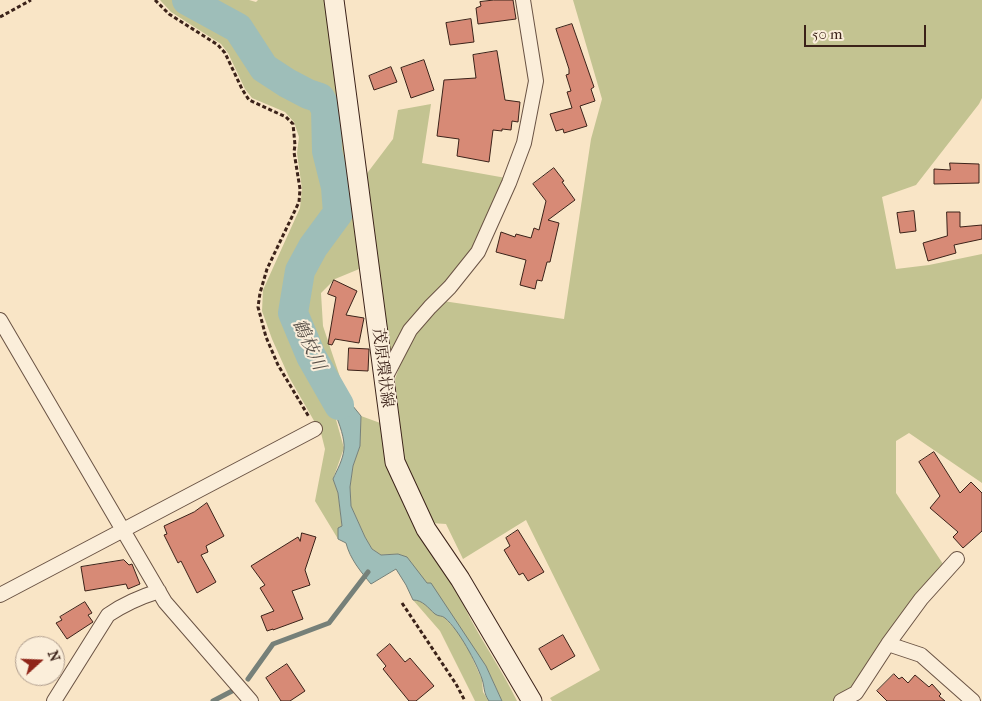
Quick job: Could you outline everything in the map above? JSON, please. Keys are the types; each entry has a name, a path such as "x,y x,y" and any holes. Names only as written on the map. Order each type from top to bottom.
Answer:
{"main road":[{"name":"茂原環状線","path":"334,0 394,462 426,529 460,579 532,701"}],"street":[{"path":"384,380 410,330 430,306 450,287 478,252 509,183 524,143 536,81 523,0"},
{"path":"0,320 165,602 251,701"},
{"path":"0,594 315,429"},
{"path":"841,701 856,693 888,644 921,599 957,558"},
{"path":"54,701 108,615 136,598 159,591"},
{"path":"888,644 921,655 973,701"}],"path":[{"path":"0,16 31,0"},
{"path":"155,0 169,14 218,45 225,53 242,90 249,100 286,117 293,124 294,152 300,188 299,202 267,270 258,307 266,337 278,365 315,429"},
{"path":"402,603 456,684 464,701"}],"green space":[{"path":"160,0 249,0 256,2 258,0 328,0 364,267 335,279 321,293 323,326 347,398 322,368 316,372 333,409 344,448 333,479 338,493 342,527 338,528 338,539 315,501 325,449 321,433 289,377 262,311 263,290 300,208 302,189 297,153 299,137 294,122 285,112 252,98 245,89 228,53 221,44 171,12"},
{"path":"573,0 982,0 982,98 979,104 916,185 882,197 896,269 929,265 982,254 982,483 909,433 896,441 896,493 943,564 853,689 833,701 552,701 550,698 600,670 526,520 463,559 446,524 431,523 423,509 403,454 395,379 409,341 443,301 564,319 591,139 602,99"},
{"path":"431,104 422,163 506,178 487,222 470,252 394,351 388,356 362,180 393,139 398,110"},
{"path":"361,416 383,424 436,546 470,618 517,701 502,701 486,666 407,558 398,554 381,555 372,549 365,537 351,506 350,487 353,466 360,446"},
{"path":"413,600 419,600 443,616 456,630 467,646 482,680 483,692 489,701 475,701 440,631"}],"water":[{"path":"322,368 361,416 360,446 353,466 350,487 351,506 365,537 372,549 381,555 398,554 407,557 427,583 431,583 486,666 502,701 489,701 476,664 456,630 444,617 435,614 423,603 413,600 396,569 371,584 353,560 346,543 338,539 338,528 342,526 338,493 333,479 340,465 344,441 334,410 316,372"}],"building":[{"path":"513,0 516,19 478,24 476,8 481,6 480,2"},
{"path":"471,19 474,42 450,45 446,23"},
{"path":"572,24 594,87 591,89 595,101 580,106 587,126 564,133 563,129 556,131 550,114 572,108 567,92 571,91 566,75 569,74 569,69 556,29"},
{"path":"497,51 505,100 520,102 518,122 512,121 511,130 493,130 489,162 457,156 459,139 437,136 444,80 476,78 473,55"},
{"path":"424,60 434,90 411,98 401,68"},
{"path":"391,67 397,82 374,90 369,76"},
{"path":"950,163 979,164 979,183 934,184 934,169 950,170"},
{"path":"554,168 575,200 548,220 559,223 550,262 547,262 542,281 537,280 535,289 520,285 526,260 496,252 501,232 515,237 516,234 531,238 534,228 539,230 546,201 533,184"},
{"path":"914,211 916,231 900,233 897,213"},
{"path":"947,212 960,212 960,227 982,225 982,239 954,245 956,253 928,261 923,243 947,236"},
{"path":"334,280 357,291 346,315 364,318 359,343 335,339 332,345 328,344 336,297 328,294"},
{"path":"349,348 369,349 368,371 348,370"},
{"path":"934,452 960,493 971,482 982,493 982,531 963,548 953,537 958,532 930,508 940,496 919,462"},
{"path":"207,503 224,536 206,546 208,552 201,555 216,582 197,593 181,561 178,563 164,535 167,534 164,526 194,512"},
{"path":"518,530 544,572 528,581 523,573 519,575 504,550 510,546 506,538"},
{"path":"302,533 316,537 305,570 310,585 292,591 303,619 267,631 261,616 274,611 260,588 265,585 251,566 298,537 300,541"},
{"path":"124,560 129,565 132,564 140,584 128,589 126,584 85,591 81,567"},
{"path":"85,602 92,613 88,615 93,622 67,639 56,623 62,620 60,617"},
{"path":"563,635 575,656 551,670 539,649"},
{"path":"390,644 405,662 410,658 434,686 416,701 409,701 383,669 386,666 377,655"},
{"path":"287,664 305,691 290,701 281,701 266,678"},
{"path":"894,674 899,679 902,677 908,683 915,675 929,687 932,684 941,694 939,696 945,701 887,701 877,691"}],"waterway":[{"name":"鶴枝川","path":"187,0 238,28 264,68 287,83 320,98 326,109 327,151 336,187 338,213 313,247 300,271 293,313 311,356 339,405"},
{"path":"248,679 273,644 329,623 368,572"},
{"path":"213,701 234,690"}]}
